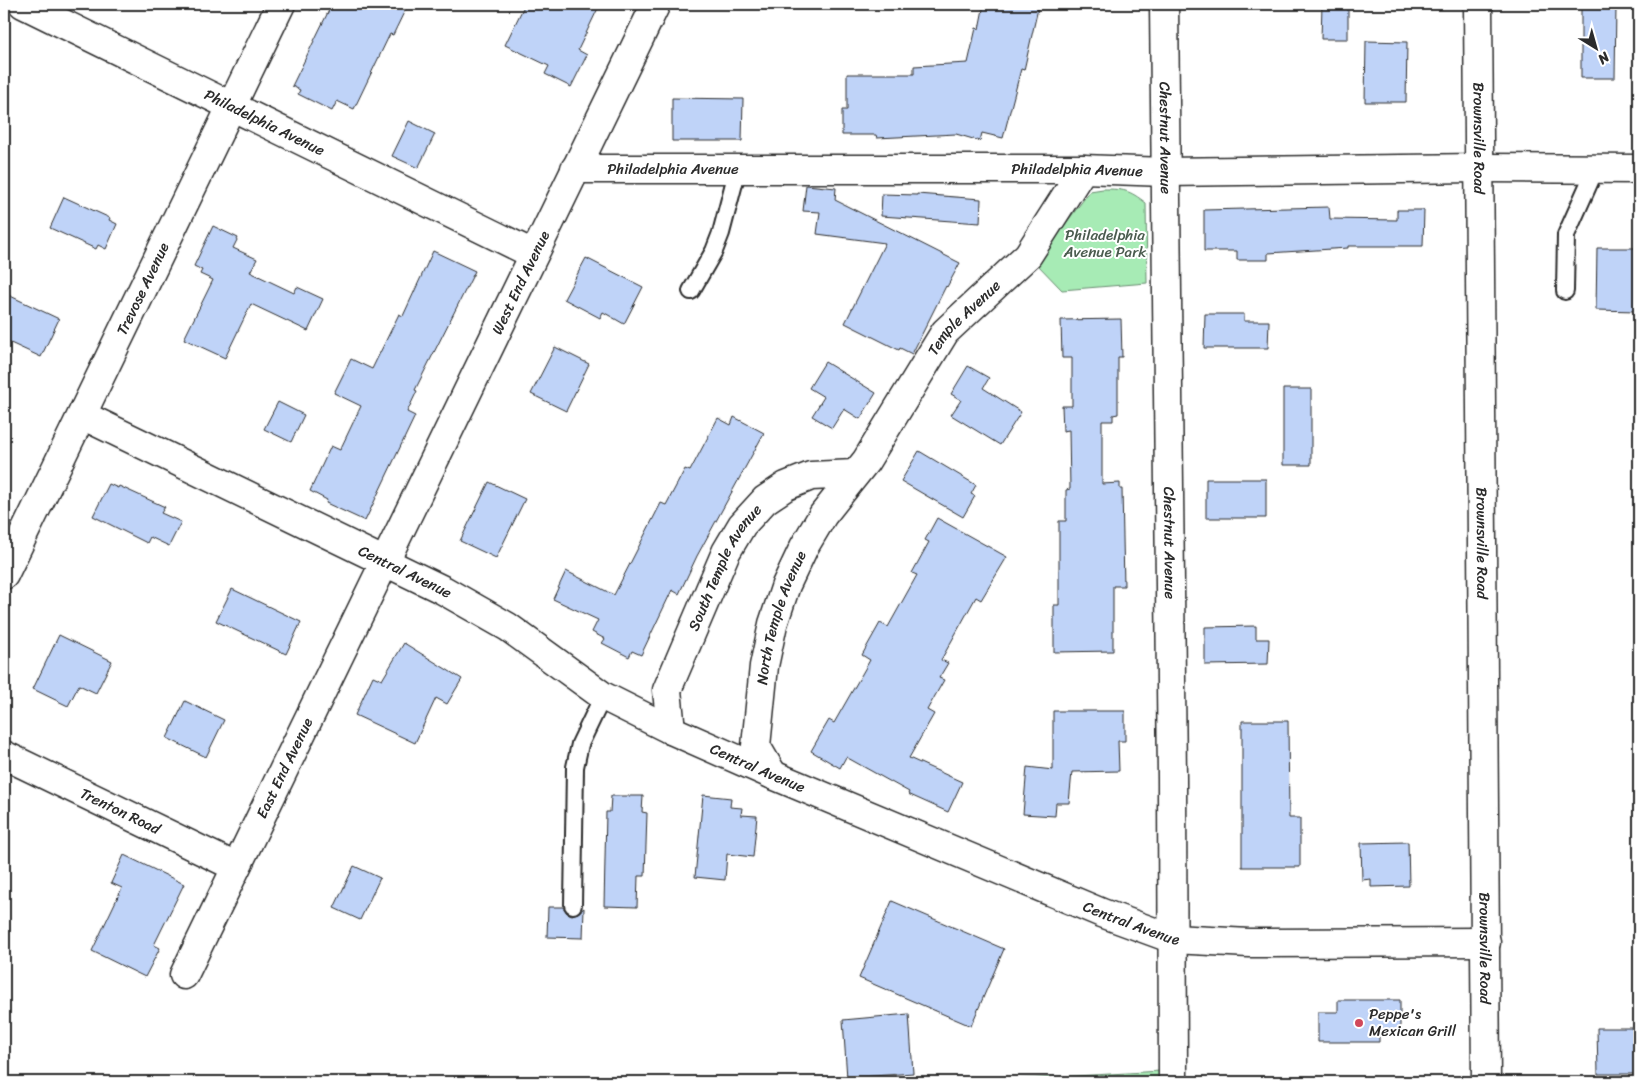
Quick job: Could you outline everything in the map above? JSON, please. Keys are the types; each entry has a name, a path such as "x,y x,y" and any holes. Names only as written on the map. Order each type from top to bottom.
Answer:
{"street":[{"name":"Philadelphia Avenue","path":"23,4 533,254"},
{"name":"Trevose Avenue","path":"4,575 281,4"},
{"name":"West End Avenue","path":"386,562 533,254 656,4"},
{"name":"Chestnut Avenue","path":"1164,4 1164,172 1172,779 1173,1082"},
{"name":"Brownsville Road","path":"1478,4 1486,1082"},
{"name":"Philadelphia Avenue","path":"575,169 1083,169 1164,172 1479,168 1639,169"},
{"name":"Temple Avenue","path":"855,474 866,461 945,332 1028,255 1083,169"},
{"name":"Central Avenue","path":"82,416 443,590 508,627 603,696 671,730 773,775 1102,913 1173,939 1249,943 1486,942"},
{"name":"South Temple Avenue","path":"671,730 667,690 726,552 742,525 765,500 786,486 812,476 855,474"},
{"name":"North Temple Avenue","path":"773,775 756,746 764,666 773,624 786,585 804,547 823,515 855,474"},
{"name":"East End Avenue","path":"184,975 386,562"},
{"name":"Trenton Road","path":"4,755 236,867"}],"lane":[{"path":"691,291 714,251 721,233 738,168"},
{"path":"1565,291 1566,235 1595,170"},
{"path":"573,905 575,767 580,744 603,696"}],"green space":[{"name":"Philadelphia Avenue Park","path":"1103,189 1126,191 1146,203 1147,283 1062,290 1036,263 1090,191"},
{"path":"1160,1071 1160,1082 976,1082"}],"building":[{"path":"332,4 408,4 393,35 390,34 354,109 337,101 332,111 298,94 300,90 292,86"},
{"path":"525,4 600,4 578,50 587,55 571,87 545,74 549,66 505,45"},
{"path":"984,4 1039,4 1024,70 1021,69 1003,138 982,133 980,141 956,134 877,138 876,135 842,135 842,110 847,110 847,74 914,74 914,66 968,63 976,28 979,29"},
{"path":"1322,4 1348,4 1348,39 1321,39"},
{"path":"1581,6 1616,6 1615,78 1581,78"},
{"path":"1366,41 1407,42 1406,102 1365,102"},
{"path":"672,98 743,99 742,141 672,141"},
{"path":"409,121 435,134 418,168 392,156"},
{"path":"806,185 836,188 835,200 960,263 946,286 912,354 900,348 899,350 845,323 885,243 817,234 820,212 803,211"},
{"path":"882,194 917,194 981,199 980,223 881,216"},
{"path":"64,197 110,218 109,220 117,224 106,249 98,245 96,249 50,228"},
{"path":"1329,207 1330,219 1397,220 1397,210 1424,210 1423,246 1348,246 1348,248 1268,253 1268,260 1237,260 1237,251 1204,251 1204,210"},
{"path":"213,226 238,238 233,248 257,259 250,272 294,293 297,287 323,299 308,331 251,304 225,358 184,339 213,280 200,274 202,270 194,266"},
{"path":"1597,248 1639,248 1639,299 1637,299 1636,311 1596,310"},
{"path":"433,251 475,271 415,390 417,391 407,412 415,416 365,521 326,503 327,500 310,491 331,446 340,450 361,406 334,393 351,359 372,369 399,314 403,316"},
{"path":"586,258 643,287 624,324 603,312 600,318 564,299"},
{"path":"4,293 59,319 41,357 4,340"},
{"path":"1205,314 1244,314 1244,321 1269,321 1268,348 1204,348"},
{"path":"1121,319 1122,357 1118,357 1118,414 1113,415 1113,421 1102,421 1102,484 1120,483 1120,489 1122,489 1124,586 1113,586 1113,651 1054,652 1054,605 1059,605 1059,521 1066,521 1066,490 1070,489 1069,430 1063,431 1062,406 1072,406 1072,358 1062,358 1061,320"},
{"path":"555,347 589,364 566,411 531,394"},
{"path":"825,362 876,393 860,419 844,409 832,428 812,416 824,397 809,388"},
{"path":"968,366 989,378 983,388 1021,412 1000,445 951,415 961,400 951,394"},
{"path":"1283,389 1311,389 1311,465 1283,465"},
{"path":"278,402 304,415 291,442 264,429"},
{"path":"734,417 764,433 697,556 679,594 672,590 641,655 632,651 629,657 602,643 605,639 592,632 598,620 553,599 566,571 614,595 661,503 666,505 685,469 690,471 718,418 731,425"},
{"path":"919,451 976,485 971,494 975,496 963,517 901,481"},
{"path":"1206,479 1266,479 1266,518 1206,518"},
{"path":"489,482 525,499 496,558 460,541"},
{"path":"109,484 118,488 119,486 165,507 161,513 181,522 169,546 150,537 147,543 93,516"},
{"path":"937,518 1007,557 981,600 976,597 941,660 948,663 939,678 944,680 927,710 934,714 909,758 962,782 948,812 908,794 909,792 846,757 840,768 811,751 829,720 834,723 870,660 862,655 880,623 888,627 917,575 912,573 929,542 925,540"},
{"path":"232,589 301,622 286,654 216,621"},
{"path":"1256,626 1256,639 1269,639 1268,664 1205,665 1205,627"},
{"path":"59,635 112,661 96,693 79,685 68,706 33,689"},
{"path":"404,643 462,679 447,704 436,698 415,743 355,715 373,676 382,680"},
{"path":"185,701 224,720 206,757 167,738"},
{"path":"1053,711 1125,711 1125,741 1118,741 1119,771 1072,772 1069,803 1056,803 1055,816 1023,814 1027,767 1053,770"},
{"path":"1242,721 1288,721 1289,818 1300,818 1300,867 1242,867"},
{"path":"703,795 731,798 730,807 742,808 741,815 757,816 753,857 727,854 725,880 695,877"},
{"path":"611,796 643,796 642,812 647,813 645,876 638,876 637,907 604,906 606,812 610,812"},
{"path":"1408,842 1409,886 1371,887 1371,879 1362,880 1361,843"},
{"path":"124,855 184,884 154,945 160,948 145,977 92,951 122,888 111,883"},
{"path":"354,866 380,878 360,920 334,908"},
{"path":"892,901 1004,949 971,1026 859,978"},
{"path":"548,907 563,907 567,913 572,915 584,908 583,938 547,937"},
{"name":"Peppe's Mexican Grill","path":"1338,1000 1400,1000 1400,1033 1379,1033 1379,1042 1318,1042 1318,1012 1338,1012"},
{"path":"909,1014 913,1073 847,1078 843,1020"},
{"path":"1597,1028 1639,1028 1639,1074 1598,1074"}],"place":[{"name":"Peppe's Mexican Grill","path":"1359,1023"}]}
